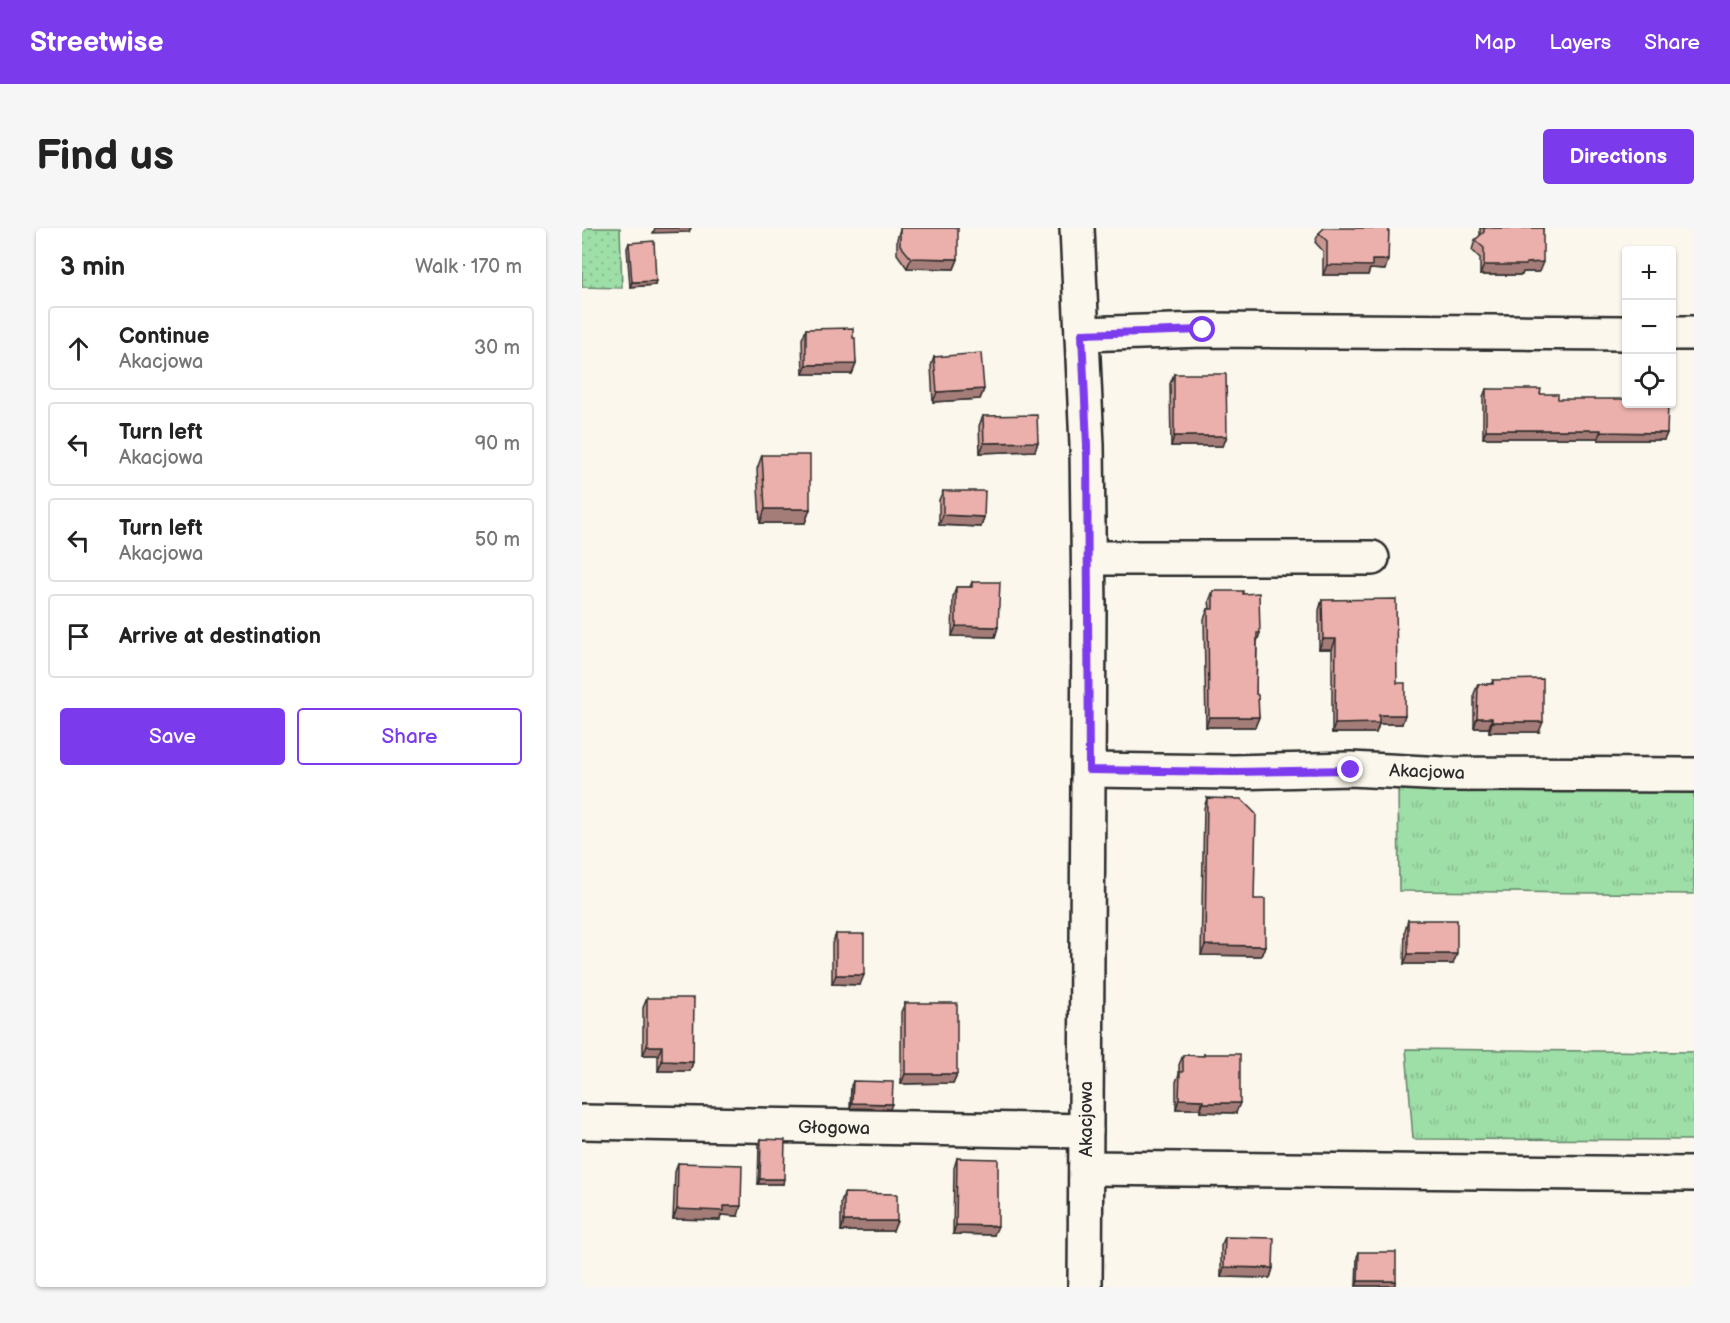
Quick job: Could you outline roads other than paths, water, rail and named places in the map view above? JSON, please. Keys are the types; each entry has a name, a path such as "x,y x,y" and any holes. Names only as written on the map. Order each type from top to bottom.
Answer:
{"street":[{"name":"Akacjowa","path":"1077,228 1087,445 1089,558 1085,1287"},
{"path":"1082,334 1203,330 1622,333"},
{"path":"1676,333 1694,333"},
{"path":"1089,558 1372,558"},
{"name":"Akacjowa","path":"1089,770 1234,772 1351,770 1444,774 1694,775"},
{"name":"Głogowa","path":"582,1122 1086,1131"},
{"path":"1086,1168 1694,1174"}]}
